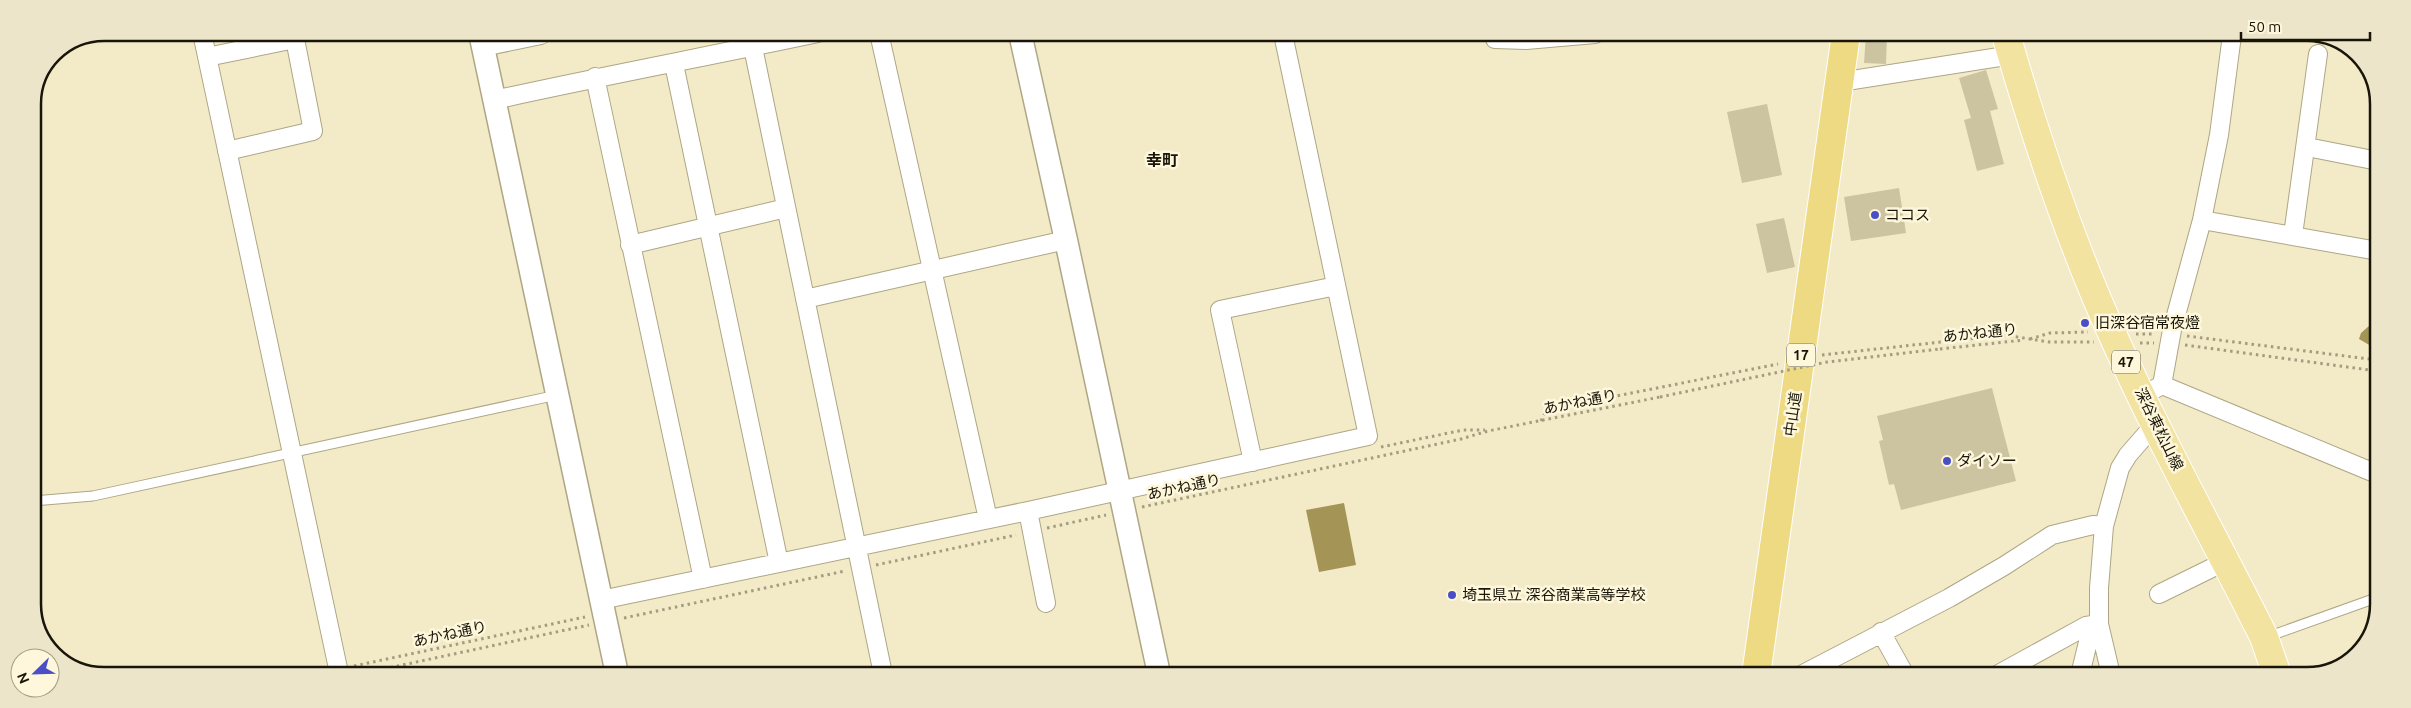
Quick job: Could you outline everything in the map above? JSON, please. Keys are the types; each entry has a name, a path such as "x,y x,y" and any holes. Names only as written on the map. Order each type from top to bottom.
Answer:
{"highway":[{"name":"中山道","path":"1757,667 1845,41"}],"main road":[{"name":"深谷東松山線","path":"2009,45 2056,196 2115,342 2152,390 2155,424 2264,637 2274,667"}],"street":[{"path":"204,41 337,667"},
{"path":"207,57 290,41"},
{"path":"228,152 313,131 295,41"},
{"path":"482,41 557,395 595,608 615,667"},
{"path":"494,100 596,77 674,64 748,41"},
{"path":"751,41 882,667"},
{"path":"882,41 988,519"},
{"path":"1022,41 1158,667"},
{"path":"595,608 703,579 1028,511 1368,436 1285,41"},
{"path":"2231,41 2220,135 2202,220 2172,330 2152,390 2370,471"},
{"path":"1840,82 2009,45"},
{"path":"2293,235 2307,147 2318,54"},
{"path":"674,64 779,563"},
{"path":"596,77 630,245 703,579"},
{"path":"2307,147 2370,159"},
{"path":"630,245 786,208"},
{"path":"2202,220 2370,249"},
{"path":"804,299 1066,240"},
{"path":"1253,462 1220,310 1336,286"},
{"path":"2109,667 2099,624 2099,588 2104,526 2120,468 2128,455 2155,424"},
{"path":"1028,511 1046,602"},
{"path":"1817,667 1981,580 2052,535 2093,525 2104,526"},
{"path":"2159,594 2226,561"},
{"path":"2012,667 2086,626 2099,624"},
{"path":"2082,667 2088,642 2099,624"},
{"path":"1881,632 1901,667"}],"lane":[{"path":"41,500 92,496 557,395"},
{"path":"2264,637 2370,600"}],"path":[{"name":"あかね通り","path":"1141,508 1444,443 1488,430 1541,421 1827,362 2028,340 2005,335 1827,354 1814,358"},
{"path":"2182,336 2370,359"},
{"path":"2177,344 2370,370"},
{"path":"1541,421 1546,411 1551,409 1774,363 1786,365"},
{"path":"1040,528 1100,518 1110,513"},
{"path":"869,565 878,565 995,540 1023,532"},
{"path":"618,619 852,569"},
{"name":"あかね通り","path":"358,667 595,608"},
{"name":"あかね通り","path":"392,667 590,625"}],"shaded area":[{"path":"2370,325 2370,345 2359,339 2361,333"},
{"path":"1344,503 1356,565 1319,572 1306,510"}],"building":[{"path":"1866,41 1887,41 1886,64 1864,63"},
{"path":"1986,70 1998,109 1990,111 2004,164 1977,171 1964,120 1971,118 1959,78"},
{"path":"1767,104 1782,175 1742,183 1727,112"},
{"name":"ココス","path":"1899,188 1906,233 1851,241 1844,197"},
{"path":"1784,218 1795,267 1767,273 1756,224"},
{"name":"ダイソー","path":"1992,388 2016,481 1901,510 1894,484 1889,485 1879,441 1883,440 1877,416"}],"place":[{"name":"ココス","path":"1875,215"},
{"name":"旧深谷宿常夜燈","path":"2085,323"},
{"name":"ダイソー","path":"1947,461"},
{"name":"埼玉県立 深谷商業高等学校","path":"1452,595"}],"district":[{"name":"幸町","path":"1162,160"}]}
